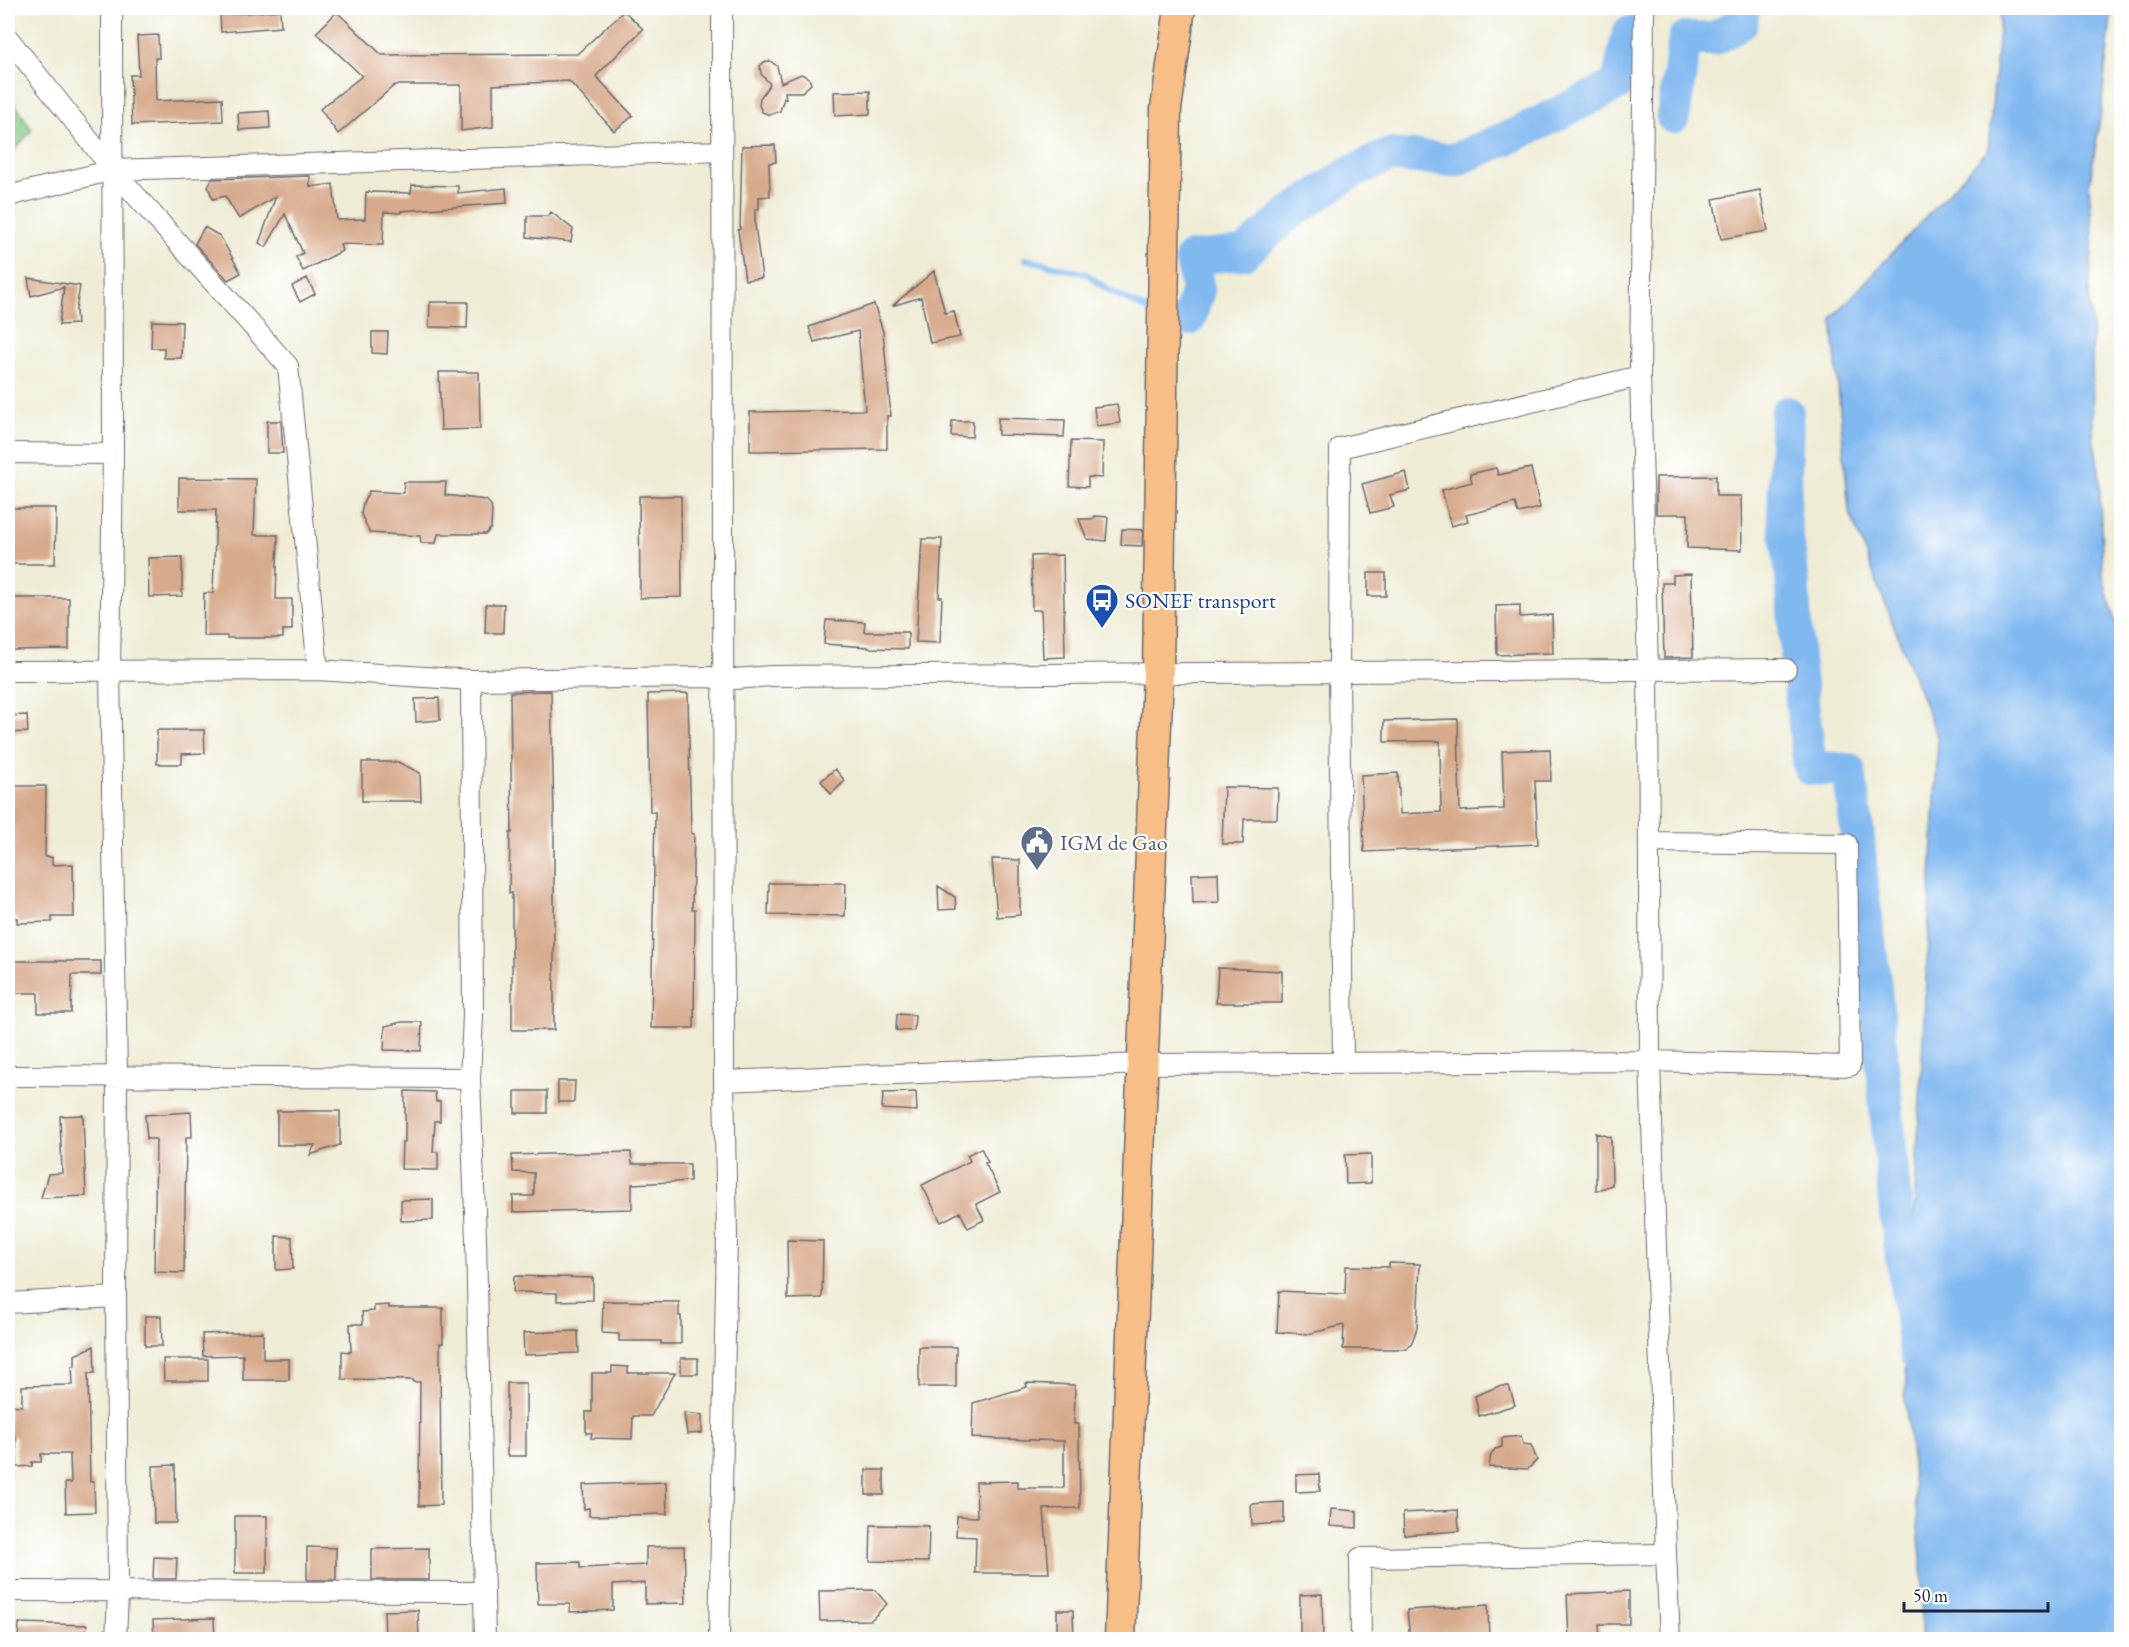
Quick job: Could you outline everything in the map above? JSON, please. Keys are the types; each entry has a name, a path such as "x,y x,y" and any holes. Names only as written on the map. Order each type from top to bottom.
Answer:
{"main road":[{"path":"1120,1640 1158,673 1166,109 1180,8"}],"street":[{"path":"112,8 113,454 110,671 117,1076 118,1592 116,1640"},
{"path":"719,1640 728,1235 724,1081 722,8"},
{"path":"1644,8 1640,376 1648,670 1650,1061 1670,1640"},
{"path":"8,38 113,170 288,366 318,670"},
{"path":"8,196 113,170 722,151"},
{"path":"1343,1063 1339,672 1340,448 1640,376"},
{"path":"8,453 113,454"},
{"path":"8,671 318,670 471,680 710,677 723,680 771,676 1786,669"},
{"path":"471,680 473,1016 470,1078 485,1640"},
{"path":"724,1081 1142,1064 1650,1061 1850,1066 1847,844 1650,842"},
{"path":"8,1076 470,1078"},
{"path":"8,1304 116,1298"},
{"path":"1361,1640 1360,1558 1666,1554"},
{"path":"8,1591 483,1592"}],"green space":[{"path":"8,93 32,130 8,158"}],"water":[{"path":"2001,8 2112,8 2101,112 2089,188 2093,236 2089,294 2092,327 2093,437 2099,470 2103,577 2122,646 2121,1639 1921,1639 1922,1567 1905,1398 1938,739 1849,511 1832,318 1988,150"}],"building":[{"path":"280,10 281,27 221,32 220,15"},
{"path":"624,11 643,29 596,76 633,116 614,131 569,81 493,85 493,127 461,131 461,85 395,85 338,134 320,109 362,76 316,33 337,12 382,55 577,54"},
{"path":"158,35 159,58 155,58 156,101 222,98 223,121 132,125 130,75 139,75 137,36"},
{"path":"770,61 777,66 781,83 801,74 809,78 811,84 802,92 785,92 786,99 784,98 780,111 770,115 762,112 759,105 760,98 770,84 761,74 760,66"},
{"path":"870,91 870,114 835,116 834,92"},
{"path":"269,111 270,128 239,130 238,113"},
{"path":"775,145 776,162 769,163 770,196 759,197 759,209 755,209 762,278 745,280 738,230 740,229 742,146"},
{"path":"310,176 310,187 333,184 337,220 365,219 366,192 411,193 412,185 458,186 458,193 506,188 507,203 401,211 401,213 384,212 383,245 340,244 342,251 303,271 296,257 303,253 285,214 266,247 259,243 276,196 239,219 225,196 213,199 208,187 212,179"},
{"path":"1760,190 1768,231 1721,239 1713,199"},
{"path":"551,212 573,229 571,242 527,237 527,216 548,216"},
{"path":"204,227 220,236 241,273 228,280 195,244"},
{"path":"934,271 945,313 954,311 960,337 930,343 921,297 892,306"},
{"path":"28,278 80,286 76,310 77,324 59,325 64,287 31,296"},
{"path":"307,278 315,294 300,302 292,286"},
{"path":"430,302 468,302 467,328 429,327"},
{"path":"874,304 883,332 891,416 887,416 887,449 750,451 750,412 865,410 858,331 814,342 809,327"},
{"path":"152,321 182,322 181,358 164,358 164,348 151,348"},
{"path":"372,332 388,332 387,354 372,353"},
{"path":"439,372 479,372 480,429 441,430"},
{"path":"1117,404 1120,423 1096,426 1094,407"},
{"path":"998,418 1065,420 1064,437 998,435"},
{"path":"267,421 281,421 283,453 267,453"},
{"path":"952,421 973,421 972,437 951,436"},
{"path":"1071,441 1103,442 1102,478 1088,477 1088,487 1069,486"},
{"path":"1496,468 1498,475 1531,468 1540,508 1518,513 1515,503 1466,515 1468,521 1451,526 1442,490 1472,482 1470,474"},
{"path":"1406,472 1410,490 1390,495 1394,507 1370,513 1362,484"},
{"path":"1716,476 1716,496 1741,496 1742,550 1687,548 1688,514 1656,514 1656,477"},
{"path":"179,478 256,479 254,535 278,535 276,599 292,599 292,630 283,630 283,638 203,636 204,593 213,593 216,510 179,510"},
{"path":"404,482 446,482 445,495 486,500 491,505 491,528 486,534 438,534 436,543 421,543 420,536 370,533 361,514 369,491 403,493"},
{"path":"639,496 681,496 682,597 640,598"},
{"path":"8,508 56,508 55,564 8,564"},
{"path":"1095,516 1108,517 1106,541 1087,539 1079,519 1093,519"},
{"path":"1122,529 1143,530 1142,546 1121,545"},
{"path":"922,539 942,539 939,597 942,597 940,643 916,642"},
{"path":"1063,555 1065,657 1043,658 1041,610 1032,610 1031,556"},
{"path":"182,557 182,596 149,597 148,558"},
{"path":"1368,573 1386,573 1386,596 1368,596"},
{"path":"1691,574 1693,657 1664,658 1662,583 1673,583 1673,575"},
{"path":"8,598 69,598 69,649 8,650"},
{"path":"486,604 504,604 503,633 485,633"},
{"path":"1520,605 1520,617 1552,615 1553,653 1497,655 1496,606"},
{"path":"826,620 865,622 864,632 908,632 908,649 824,644"},
{"path":"551,691 554,813 554,1030 512,1030 512,893 509,893 510,833 512,833 510,692"},
{"path":"688,693 691,833 694,834 692,909 695,909 694,1028 651,1028 655,812 650,812 648,694"},
{"path":"439,698 440,720 416,722 415,699"},
{"path":"27,715 28,732 8,733 8,716"},
{"path":"1458,719 1460,811 1504,809 1502,751 1550,749 1551,781 1535,781 1538,844 1364,852 1361,775 1398,773 1400,814 1441,812 1440,741 1384,742 1384,721"},
{"path":"157,730 204,730 205,753 182,754 182,764 157,764"},
{"path":"362,762 398,762 420,773 421,801 362,801"},
{"path":"835,769 845,781 831,794 821,781"},
{"path":"8,786 46,786 45,857 52,857 52,865 73,864 74,917 52,917 52,922 17,923 17,918 8,918"},
{"path":"1224,787 1278,788 1277,819 1244,819 1243,844 1222,844"},
{"path":"992,859 1020,860 1020,915 997,917"},
{"path":"1218,873 1219,902 1193,903 1192,874"},
{"path":"769,883 846,883 845,916 768,915"},
{"path":"938,886 955,897 956,909 939,910"},
{"path":"8,961 101,961 101,975 72,975 71,1013 38,1013 38,993 8,993"},
{"path":"1218,968 1282,971 1282,1003 1216,1003"},
{"path":"897,1014 915,1015 914,1031 896,1030"},
{"path":"402,1022 422,1022 421,1051 384,1050 385,1026"},
{"path":"558,1081 575,1081 574,1102 558,1102"},
{"path":"405,1091 435,1092 436,1102 440,1101 440,1121 435,1121 433,1152 438,1152 438,1170 401,1169 402,1142 405,1142"},
{"path":"515,1091 547,1091 547,1113 515,1113"},
{"path":"916,1092 917,1111 882,1109 883,1093"},
{"path":"277,1111 340,1111 340,1145 310,1155 315,1145 277,1145"},
{"path":"191,1112 192,1137 186,1137 184,1273 154,1272 156,1139 147,1139 145,1115"},
{"path":"83,1115 86,1196 41,1198 48,1174 62,1173 60,1116"},
{"path":"1596,1133 1611,1137 1612,1185 1596,1191"},
{"path":"981,1148 988,1162 985,1163 1000,1192 976,1204 984,1220 968,1228 960,1212 941,1222 922,1185 970,1161 967,1155"},
{"path":"631,1152 632,1164 690,1164 690,1181 632,1184 632,1209 513,1212 513,1196 534,1196 534,1173 513,1172 512,1155"},
{"path":"1371,1154 1371,1183 1346,1184 1345,1155"},
{"path":"433,1199 433,1220 401,1221 401,1200"},
{"path":"276,1236 292,1237 293,1269 276,1270"},
{"path":"787,1240 823,1241 822,1298 788,1299"},
{"path":"1389,1263 1420,1264 1417,1328 1407,1349 1343,1349 1344,1325 1308,1334 1277,1332 1279,1291 1345,1294 1346,1266 1389,1267"},
{"path":"514,1276 593,1278 593,1300 557,1301 557,1293 513,1292"},
{"path":"603,1301 679,1302 681,1344 661,1344 661,1341 619,1341 619,1334 602,1333"},
{"path":"389,1305 389,1308 443,1308 443,1343 440,1343 441,1505 419,1506 420,1382 342,1379 342,1351 351,1352 350,1324 363,1324 362,1312 374,1311 374,1306"},
{"path":"145,1316 161,1316 162,1346 145,1346"},
{"path":"578,1331 579,1353 524,1355 523,1333"},
{"path":"263,1332 263,1359 289,1359 289,1380 243,1380 243,1355 203,1356 202,1334"},
{"path":"94,1346 95,1373 88,1373 90,1482 94,1482 95,1512 66,1513 65,1483 71,1483 70,1454 41,1454 41,1462 32,1462 32,1466 17,1467 16,1437 9,1437 9,1405 22,1406 22,1386 73,1385 72,1366 75,1366 75,1355"},
{"path":"919,1347 956,1347 956,1387 919,1387"},
{"path":"681,1358 698,1358 698,1374 681,1374"},
{"path":"163,1359 208,1359 208,1381 164,1381"},
{"path":"612,1366 628,1367 628,1373 675,1373 651,1416 633,1416 632,1439 591,1438 592,1433 586,1433 586,1412 592,1412 592,1373 612,1373"},
{"path":"507,1383 526,1383 526,1456 507,1456"},
{"path":"1026,1383 1075,1385 1074,1424 1079,1424 1080,1508 1044,1509 1049,1573 975,1573 976,1537 956,1536 957,1516 977,1517 976,1482 1018,1481 1018,1488 1064,1488 1064,1441 972,1438 973,1403 1027,1387"},
{"path":"1499,1386 1509,1386 1515,1405 1479,1416 1475,1396"},
{"path":"684,1413 702,1415 702,1433 687,1434"},
{"path":"1521,1436 1523,1444 1531,1445 1537,1460 1528,1469 1489,1467 1491,1454 1495,1449 1502,1447 1502,1438"},
{"path":"175,1465 176,1523 154,1523 153,1466"},
{"path":"866,1470 884,1470 884,1495 866,1495"},
{"path":"1319,1474 1320,1491 1296,1492 1296,1475"},
{"path":"666,1482 667,1514 589,1516 589,1508 584,1509 583,1485"},
{"path":"1284,1502 1284,1523 1252,1525 1251,1504"},
{"path":"1331,1509 1357,1511 1357,1528 1330,1526"},
{"path":"1458,1510 1459,1531 1404,1535 1403,1513"},
{"path":"235,1516 267,1516 267,1573 235,1573"},
{"path":"871,1525 929,1526 928,1562 870,1561"},
{"path":"684,1546 686,1603 645,1604 645,1583 613,1585 613,1610 570,1612 570,1604 538,1604 537,1563 580,1562 580,1568 646,1565 646,1547"},
{"path":"307,1547 336,1548 336,1580 307,1580"},
{"path":"429,1548 429,1580 372,1580 372,1549"},
{"path":"154,1557 177,1558 176,1579 153,1579"},
{"path":"875,1590 887,1604 871,1620 820,1621 819,1591"},
{"path":"1629,1591 1629,1624 1599,1624 1600,1640 1569,1640 1567,1594"},
{"path":"1322,1594 1323,1640 1300,1640 1300,1595"},
{"path":"1488,1605 1489,1640 1410,1640 1407,1610"},
{"path":"418,1610 419,1640 385,1640 384,1611"},
{"path":"1057,1610 1073,1610 1074,1640 1057,1640"},
{"path":"214,1618 215,1640 154,1640 153,1620"},
{"path":"19,1623 87,1625 83,1640 18,1640"}],"waterway":[{"path":"1673,117 1685,39 1713,39 1741,23 1743,8"},
{"path":"1189,319 1198,290 1192,258 1244,253 1285,217 1348,174 1390,155 1454,160 1519,133 1618,84 1629,33"},
{"path":"1025,259 1087,274 1108,290 1153,313"},
{"path":"1787,413 1784,517 1792,575 1797,659 1810,768 1849,770 1874,978 1896,1214 1916,1352"}],"place":[{"name":"SONEF transport","path":"1102,629"},
{"name":"IGM de Gao","path":"1037,871"}]}
